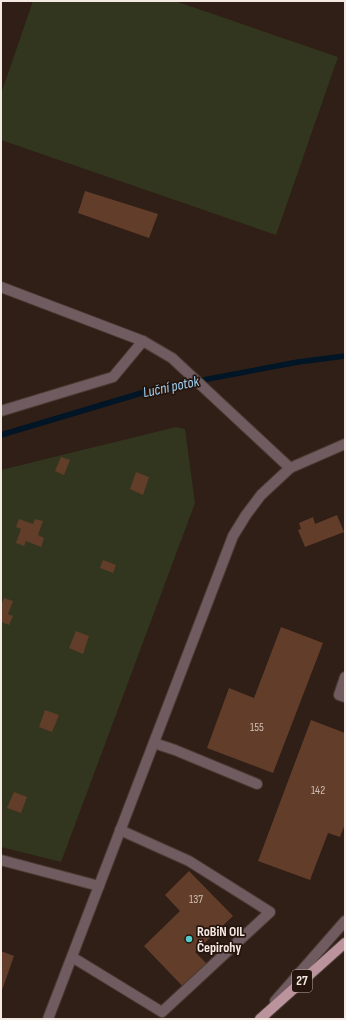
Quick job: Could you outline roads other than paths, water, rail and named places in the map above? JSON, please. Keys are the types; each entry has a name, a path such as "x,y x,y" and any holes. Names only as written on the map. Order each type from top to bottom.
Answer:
{"main road":[{"name":"27","path":"260,1019 345,943"}],"street":[{"path":"1,287 143,341 172,358 290,468"},
{"path":"1,411 113,377 143,341"},
{"path":"48,1019 233,536 261,495 290,468 345,444"},
{"path":"345,677 339,695 345,698"},
{"path":"154,743 175,750 257,784"},
{"path":"72,957 162,1012 270,912 189,862 120,830"},
{"path":"1,860 99,886"},
{"path":"260,1019 345,921"}],"waterway":[{"name":"Luční potok","path":"1,435 155,389 298,362 345,356"}],"place":[{"name":"RoBiN OIL Čepirohy","path":"189,939"}]}
